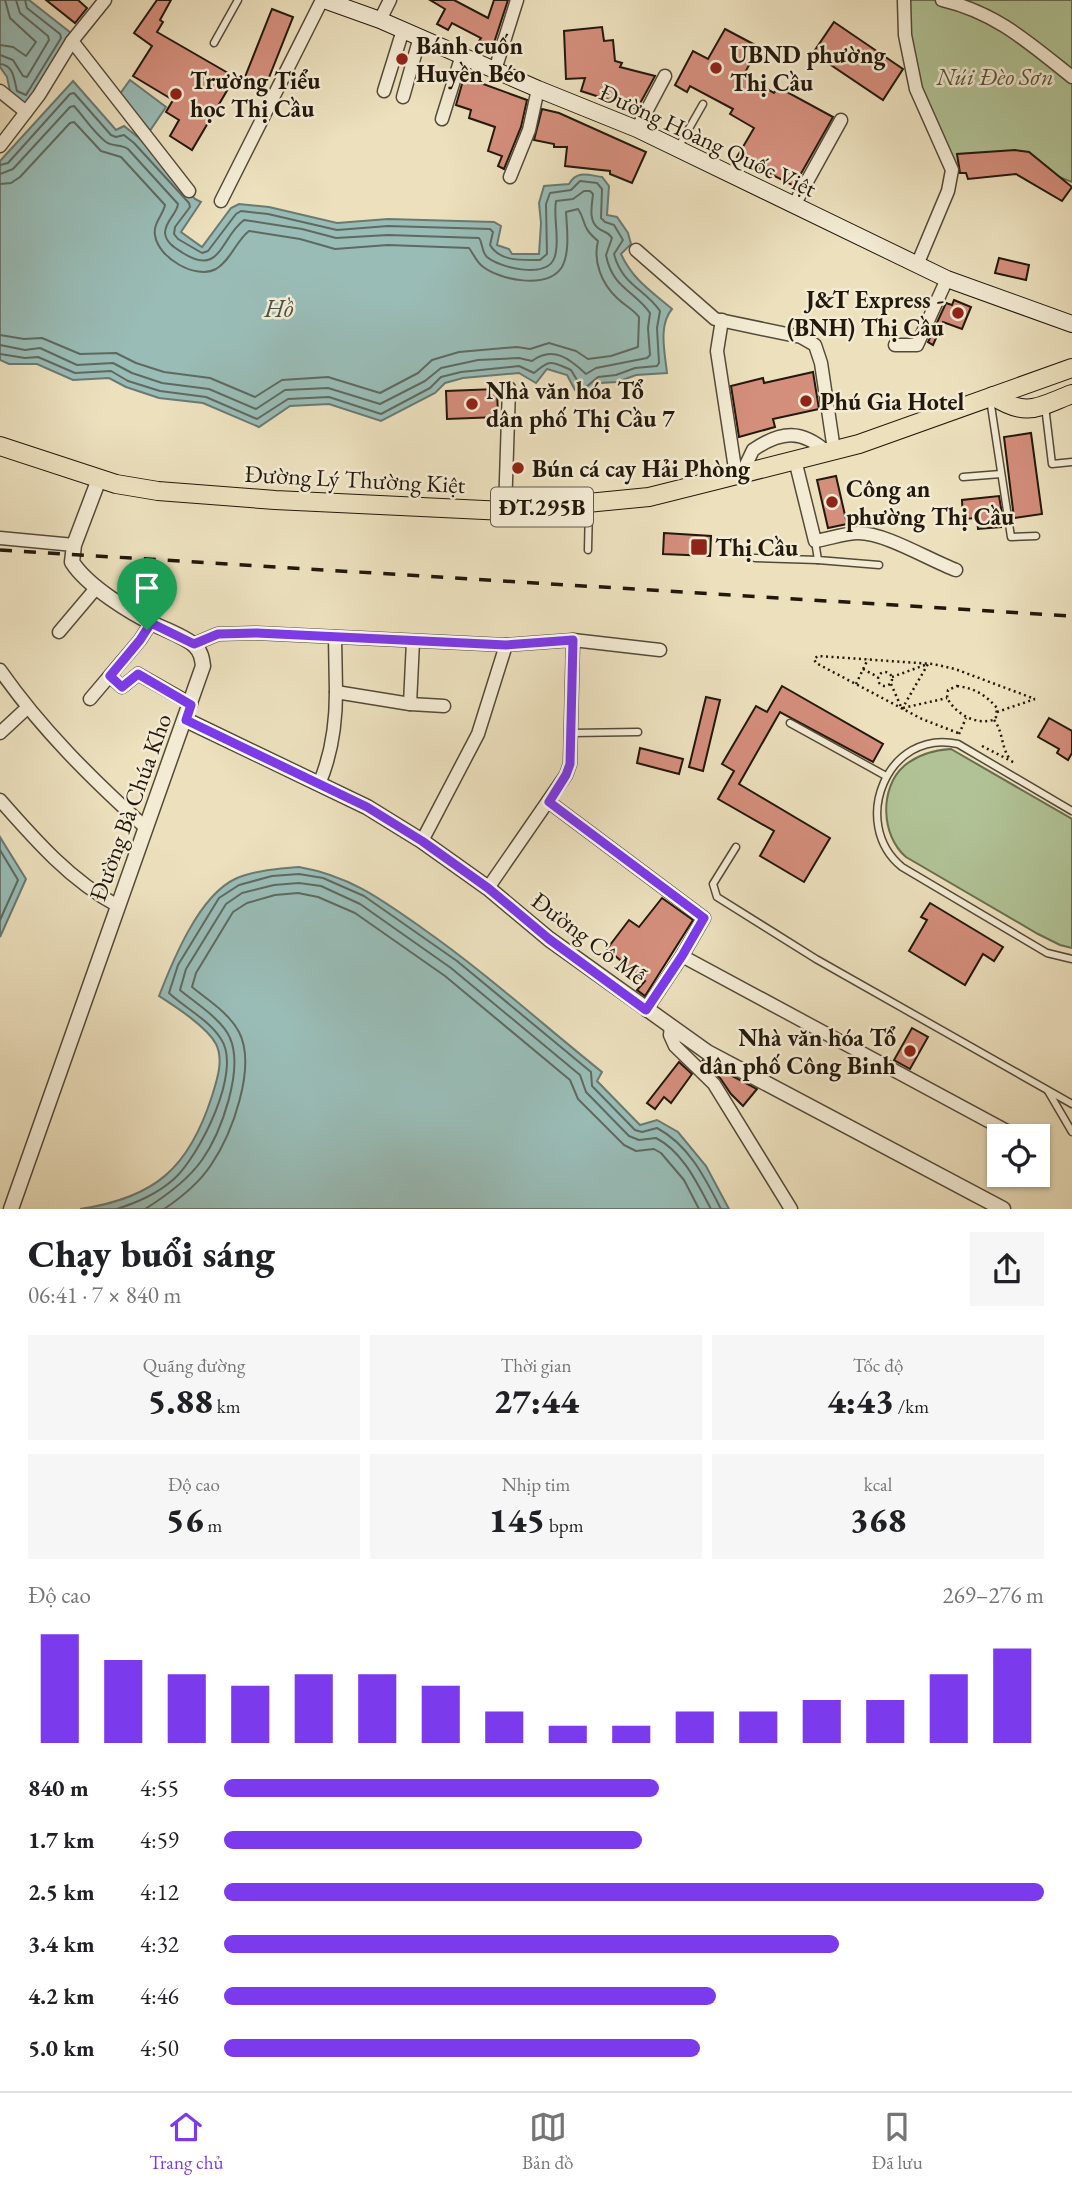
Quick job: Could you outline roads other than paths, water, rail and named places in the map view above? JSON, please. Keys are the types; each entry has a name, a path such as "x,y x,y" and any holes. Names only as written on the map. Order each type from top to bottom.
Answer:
{"main road":[{"name":"Đường Hoàng Quốc Việt","path":"323,0 380,20 637,129 947,279 1072,324"},
{"name":"Đường Lý Thường Kiệt","path":"0,446 133,488 194,495 505,510 649,497 859,444 1072,368"},
{"path":"991,397 1025,410 1072,394"}],"street":[{"path":"0,146 26,112 72,41 105,0"},
{"path":"221,201 323,0"},
{"path":"380,20 390,0"},
{"path":"495,70 517,0"},
{"path":"904,0 905,35 916,89 952,170 948,191 917,265"},
{"path":"942,0 965,5 996,19 1072,78"},
{"path":"384,91 403,30"},
{"path":"403,97 420,37"},
{"path":"72,41 188,191"},
{"path":"442,119 462,55"},
{"path":"637,129 665,76"},
{"path":"510,177 529,130 538,89"},
{"path":"0,91 26,112"},
{"path":"794,205 841,120"},
{"path":"636,250 708,314 722,320 801,337 815,345 821,363 830,451"},
{"path":"895,345 917,345 947,279"},
{"path":"722,320 717,351 739,474"},
{"path":"505,510 509,388"},
{"path":"739,474 753,450 782,437 805,436 830,451"},
{"path":"795,460 815,541 859,533 892,541 956,570"},
{"path":"99,479 74,545 72,562 81,574 97,587 151,623 194,644 218,634 506,645 573,640 660,650"},
{"path":"0,537 74,545"},
{"path":"59,632 97,587"},
{"path":"90,699 151,623"},
{"path":"319,784 336,730 335,637"},
{"path":"410,704 413,640"},
{"path":"488,888 549,802 570,764 573,640"},
{"name":"Đường Bà Chúa Kho","path":"11,1209 191,705 203,666 202,656 194,644"},
{"path":"422,841 478,734 506,645"},
{"path":"0,670 27,708 93,780 146,828"},
{"path":"110,676 122,687 138,674 191,705"},
{"path":"336,692 410,704 444,706"},
{"path":"0,733 27,708"},
{"name":"Đường Cô Mễ","path":"186,720 367,807 422,841 488,888 549,939 707,1052 1003,1209"},
{"path":"0,800 48,854 100,896 118,906"},
{"path":"549,802 704,918 646,1010"},
{"path":"682,956 994,1124"},
{"path":"671,1026 670,1035 675,1046 714,1084 791,1209"}],"lane":[{"path":"214,43 238,0"},
{"path":"678,148 703,104"},
{"path":"991,397 1011,537 1037,536"},
{"path":"1045,404 1052,464 1072,462"},
{"path":"963,477 1001,474"},
{"path":"588,550 589,502"},
{"path":"815,541 818,560"},
{"path":"755,558 879,565"},
{"path":"790,723 886,776"},
{"path":"571,733 638,732"},
{"path":"1072,811 958,744 948,742 923,745 909,751 886,776 880,793 877,821 878,836 893,860 1047,953 1072,959"},
{"path":"736,847 713,884 717,897 816,959 1072,1104"},
{"path":"1048,1091 1072,1132"}],"water":[{"path":"0,0 29,0 71,33 27,106 11,96 7,77 0,67"},
{"path":"130,80 166,107 147,135 117,98"},
{"name":"Hồ","path":"73,81 116,130 124,126 139,138 195,199 201,202 181,232 202,247 231,208 239,204 269,207 337,223 388,219 494,222 501,226 497,245 509,249 512,254 539,254 539,203 544,186 569,184 579,175 602,177 609,186 607,215 617,217 628,233 631,244 621,254 643,284 672,309 664,331 667,373 636,375 617,382 600,383 587,398 575,390 567,375 547,369 536,383 519,373 463,378 445,383 435,393 381,421 329,404 290,406 259,427 203,403 159,398 109,378 73,380 37,364 9,364 0,360 0,161"},
{"path":"0,837 26,879 0,937"},
{"path":"299,867 334,876 379,898 491,980 602,1072 597,1081 640,1125 657,1120 678,1132 706,1166 729,1209 80,1209 129,1197 166,1175 180,1160 203,1121 218,1077 220,1063 216,1044 198,1024 159,996 180,948 199,914 222,887 235,879 258,872"}],"railway":[{"path":"0,550 1072,616"}],"place":[{"name":"Bánh cuốn Huyền Béo","path":"402,59"},
{"name":"UBND phường Thị Cầu","path":"716,68"},
{"name":"Trường Tiểu học Thị Cầu","path":"176,94"},
{"name":"J&T Express - (BNH) Thị Cầu","path":"958,313"},
{"name":"Phú Gia Hotel","path":"806,401"},
{"name":"Nhà văn hóa Tổ dân phố Thị Cầu 7","path":"472,404"},
{"name":"Bún cá cay Hải Phòng","path":"518,468"},
{"name":"Công an phường Thị Cầu","path":"832,502"},
{"name":"Thị Cầu","path":"699,547"},
{"name":"Nhà văn hóa Tổ dân phố Công Binh","path":"910,1051"}],"park label":[{"name":"Núi Đèo Sơn","path":"995,76"}]}
